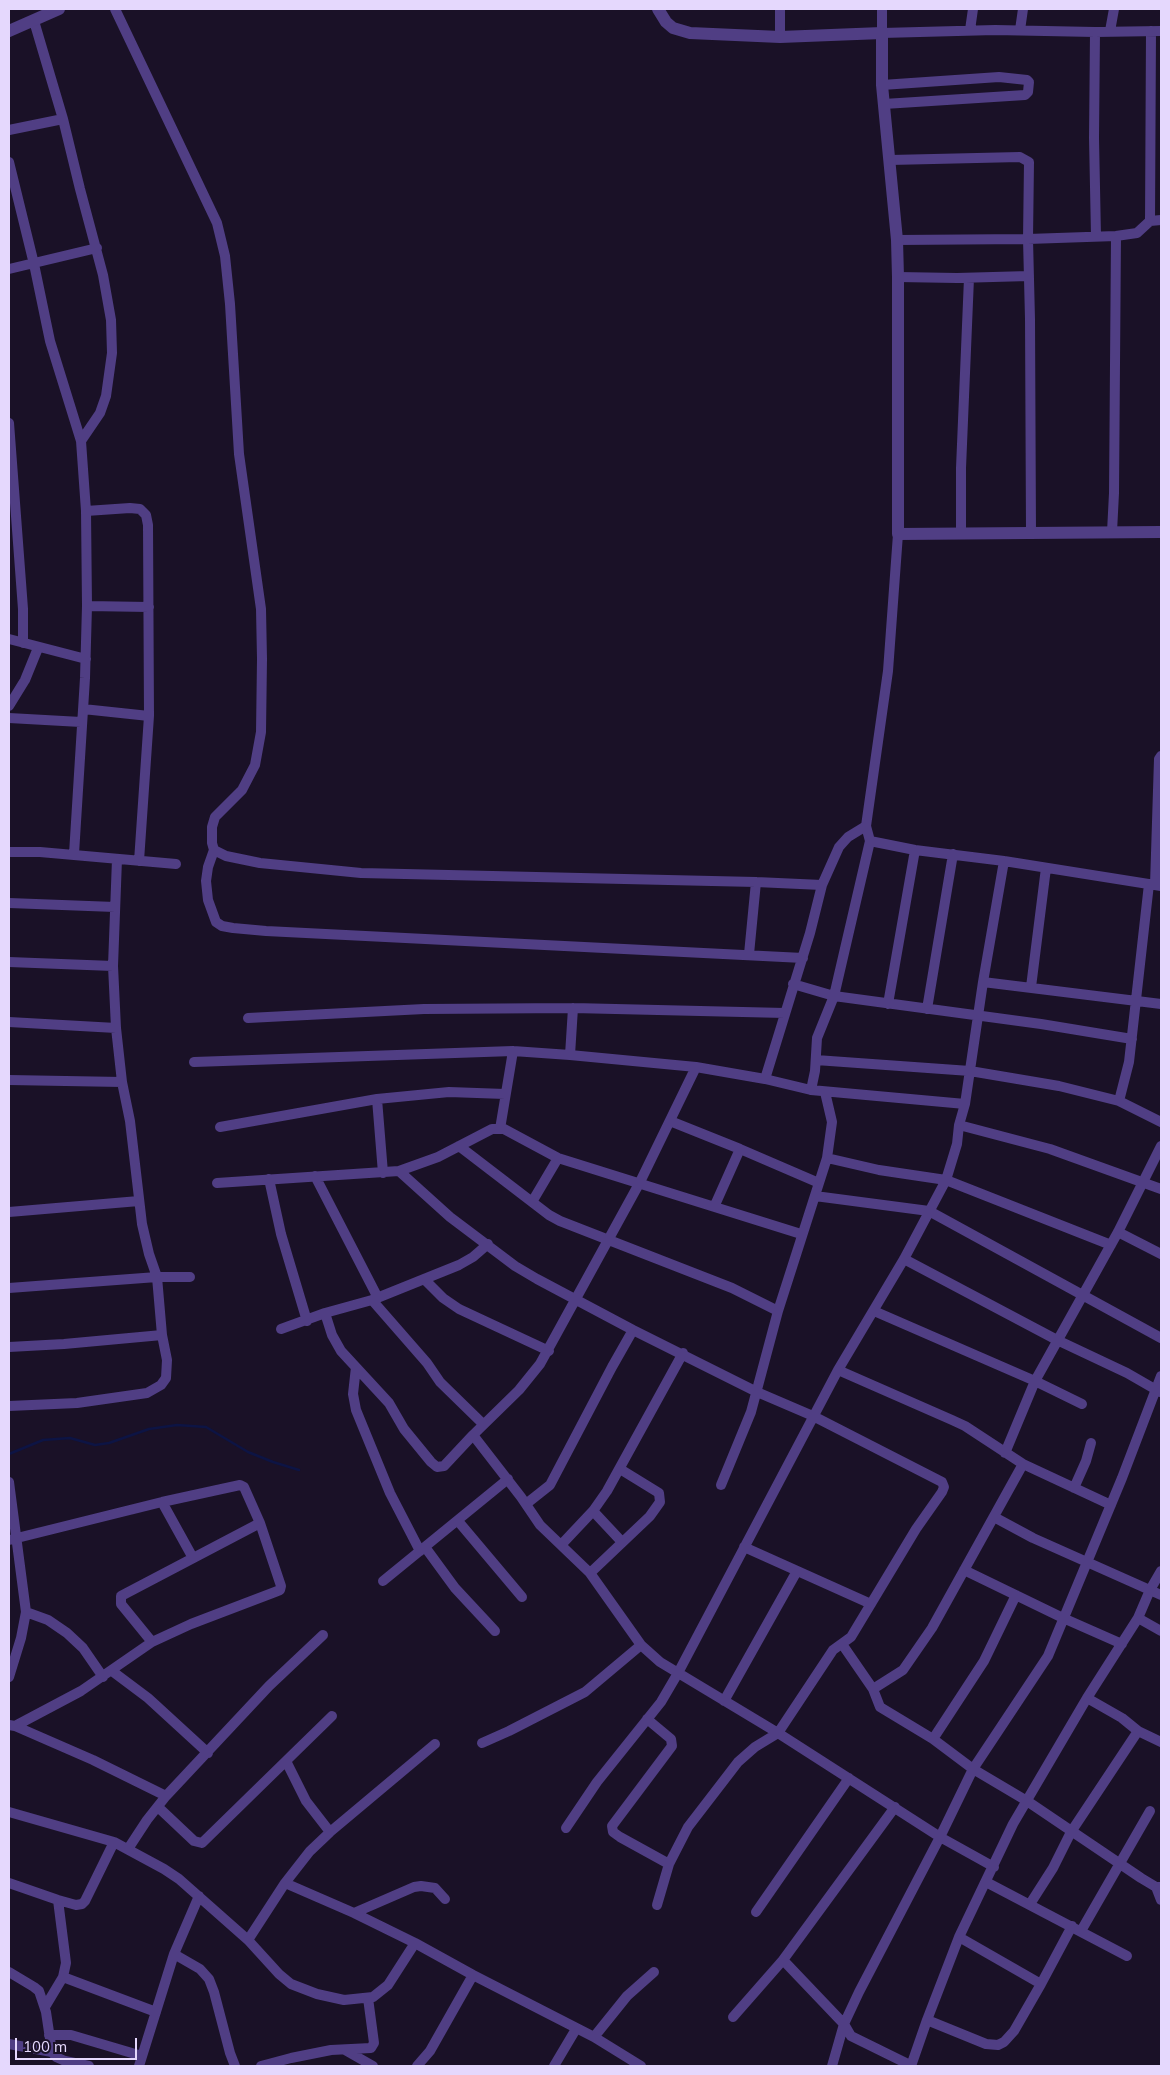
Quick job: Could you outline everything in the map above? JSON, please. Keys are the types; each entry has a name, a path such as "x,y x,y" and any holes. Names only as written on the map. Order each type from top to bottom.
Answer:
{"street":[{"path":"115,9 217,223 225,256 230,304 239,454 261,610 261,732 255,765 242,790 215,817 212,827 214,850 208,867 206,881 208,900 216,922 222,926 233,928 803,958"},
{"path":"658,9 666,22 682,32 780,37 970,30 1156,31 1150,222"},
{"path":"780,9 780,37"},
{"path":"811,1090 816,1060 817,1038 834,996 870,841 866,826 888,671 898,534 897,240 882,85 882,9"},
{"path":"970,30 974,9"},
{"path":"1020,30 1023,9"},
{"path":"1110,32 1114,9"},
{"path":"9,31 34,21 54,10"},
{"path":"34,21 63,119 97,248 111,320 112,353 104,404 81,442"},
{"path":"1096,32 1094,138 1096,236"},
{"path":"882,85 999,77 1027,80 1029,82 1028,93 1025,95 884,104"},
{"path":"9,130 63,119"},
{"path":"890,160 1020,157 1027,160 1031,166 1028,239 1031,533"},
{"path":"9,162 34,264 50,341 81,442 86,512 87,606 86,659 74,854"},
{"path":"897,240 1116,236 1137,233 1150,222 1161,220"},
{"path":"1112,532 1116,236"},
{"path":"9,269 97,248"},
{"path":"898,277 969,278 1029,276"},
{"path":"961,533 961,468 969,278"},
{"path":"9,423 22,600 23,643"},
{"path":"86,512 130,508 140,509 146,514 149,535 149,716 139,861"},
{"path":"898,534 1161,532"},
{"path":"87,606 149,607"},
{"path":"9,639 86,659"},
{"path":"9,706 25,680 38,648"},
{"path":"83,709 149,716"},
{"path":"9,718 81,722"},
{"path":"1119,1101 1129,1062 1136,1000 1155,885 1159,759 1161,756"},
{"path":"765,1079 793,984 803,958 822,885 839,847 848,837 866,826"},
{"path":"870,841 915,850 1004,861 1155,885"},
{"path":"214,850 226,856 260,863 361,873 822,885"},
{"path":"888,1004 915,850"},
{"path":"9,852 74,854 176,864"},
{"path":"927,1009 953,854"},
{"path":"9,1406 84,1402 147,1393 155,1390 166,1378 167,1360 162,1335 157,1277 146,1245 116,1028 113,966 116,859"},
{"path":"566,1828 597,1782 647,1720 678,1673 838,1370 904,1259 946,1180 957,1144 959,1125 965,1104 983,982 1004,861"},
{"path":"1031,988 1046,868"},
{"path":"749,954 756,882"},
{"path":"9,904 115,907"},
{"path":"9,962 113,966"},
{"path":"983,982 1161,1004"},
{"path":"793,984 834,996 978,1015 1132,1039"},
{"path":"248,1018 424,1009 572,1008 785,1013"},
{"path":"570,1055 572,1008"},
{"path":"9,1022 116,1028"},
{"path":"500,1128 513,1052"},
{"path":"194,1062 513,1052 570,1055 696,1067 825,1092 965,1104"},
{"path":"816,1060 970,1071 1059,1086 1119,1101 1161,1122"},
{"path":"324,1314 335,1342 388,1402 404,1428 431,1462 437,1467 444,1466 483,1424 519,1390 549,1351 640,1182 696,1067"},
{"path":"9,1080 122,1082"},
{"path":"220,1128 377,1099 449,1092 505,1094"},
{"path":"721,1485 746,1427 801,1234 827,1158 832,1122 825,1092"},
{"path":"377,1099 384,1173"},
{"path":"670,1121 819,1183"},
{"path":"959,1125 1050,1149 1144,1181 1161,1189"},
{"path":"217,1183 399,1171 438,1158 488,1131 500,1128 558,1158 715,1205 801,1234"},
{"path":"459,1146 560,1221 732,1288 778,1311"},
{"path":"1005,1453 1035,1381 1118,1232 1161,1146"},
{"path":"715,1205 740,1149"},
{"path":"532,1202 558,1158"},
{"path":"827,1158 879,1170 946,1180 1111,1245"},
{"path":"399,1171 450,1217 515,1266 633,1330 683,1353 757,1392 813,1416 942,1482 944,1486 851,1637 833,1650 778,1732 747,1754 727,1776 688,1827 669,1864 657,1905"},
{"path":"315,1176 375,1299 440,1382 483,1424"},
{"path":"269,1179 281,1234 308,1321"},
{"path":"815,1196 929,1211 1084,1294 1161,1338"},
{"path":"9,1212 139,1201"},
{"path":"1118,1232 1161,1254"},
{"path":"282,1329 375,1299 464,1263 488,1244"},
{"path":"904,1259 1057,1340 1127,1373 1159,1392"},
{"path":"9,1288 157,1277 190,1277"},
{"path":"424,1279 443,1298 459,1309 549,1351"},
{"path":"874,1311 1035,1381 1082,1404"},
{"path":"526,1504 550,1485 633,1330"},
{"path":"9,1347 162,1335"},
{"path":"561,1545 593,1511 607,1491 683,1353"},
{"path":"356,1367 353,1394 356,1410 390,1493 423,1549 455,1588 495,1631"},
{"path":"838,1370 959,1423 1023,1464 1110,1506"},
{"path":"832,2066 844,2024 882,1945 974,1769 1048,1656 1159,1392 1161,1376"},
{"path":"473,1435 508,1479 540,1526 590,1573 641,1644 660,1662 778,1732 940,1837 994,1867"},
{"path":"1074,1488 1091,1443"},
{"path":"873,1688 903,1670 932,1628 1023,1464"},
{"path":"590,1573 655,1512 658,1506 659,1493 620,1469"},
{"path":"383,1582 508,1479"},
{"path":"9,1482 13,1539 26,1612 21,1638 9,1677"},
{"path":"12,1725 60,1703 103,1677 152,1642 191,1624 280,1590 281,1586 260,1523 244,1487 240,1485 162,1502 13,1539"},
{"path":"162,1502 193,1558"},
{"path":"593,1511 622,1542"},
{"path":"994,1518 1087,1563 1161,1595"},
{"path":"458,1521 522,1597"},
{"path":"152,1642 121,1604 121,1596 260,1523"},
{"path":"744,1547 871,1604"},
{"path":"964,1570 1122,1644"},
{"path":"724,1701 796,1571"},
{"path":"783,1960 844,2024 852,2036 912,2066 927,2020 959,1937 1013,1824 1087,1698 1138,1618 1150,1590 1161,1571"},
{"path":"933,1739 984,1661 1016,1595"},
{"path":"26,1612 48,1620 67,1633 83,1648 103,1677"},
{"path":"1138,1618 1161,1631"},
{"path":"128,1849 166,1796 269,1686 323,1635"},
{"path":"482,1743 585,1692 641,1644"},
{"path":"842,1644 873,1688 880,1707 933,1739 974,1769 1027,1801 1071,1832 1159,1887 1161,1900"},
{"path":"112,1671 148,1698 208,1753"},
{"path":"1087,1698 1122,1718 1138,1731 1160,1740"},
{"path":"158,1807 194,1842 202,1843 332,1716"},
{"path":"647,1720 671,1739 672,1746 612,1826 613,1832 620,1837 669,1864"},
{"path":"12,1725 70,1749 166,1796"},
{"path":"1030,1904 1053,1868 1071,1832 1138,1731"},
{"path":"248,1940 285,1883 310,1851 435,1744"},
{"path":"286,1761 306,1801 330,1832"},
{"path":"756,1912 849,1778"},
{"path":"733,2016 783,1960 895,1807"},
{"path":"927,2020 986,2044 998,2045 1004,2042 1014,2031 1041,1984 1120,1863 1150,1811"},
{"path":"9,1812 114,1842 164,1869 199,1896 248,1940 279,1974 291,1984 329,1998 344,2000 368,1998 382,1991 388,1985 415,1943"},
{"path":"9,1883 58,1900 76,1904 85,1900 114,1842"},
{"path":"986,1882 1127,1956"},
{"path":"285,1883 354,1913 415,1943 594,2037 642,2066"},
{"path":"354,1913 414,1887 421,1886 435,1888 446,1900"},
{"path":"139,2066 174,1954 199,1896"},
{"path":"45,2007 63,1977 66,1963 58,1900"},
{"path":"959,1937 1041,1984"},
{"path":"174,1954 200,1969 209,1979 235,2066"},
{"path":"9,1972 39,1992 45,2007 52,2052"},
{"path":"594,2037 627,1996 654,1972"},
{"path":"423,2065 473,1975"},
{"path":"63,1977 156,2012"},
{"path":"262,2066 331,2050 369,2048 374,2045 368,1998"},
{"path":"554,2066 576,2029"},
{"path":"49,2035 71,2035 142,2056"},
{"path":"9,2044 52,2052 60,2060 89,2066"},
{"path":"345,2050 373,2066"}],"waterway":[{"path":"9,1454 43,1440 70,1438 95,1445 109,1443 149,1429 177,1425 206,1427 248,1452 299,1470"}]}
